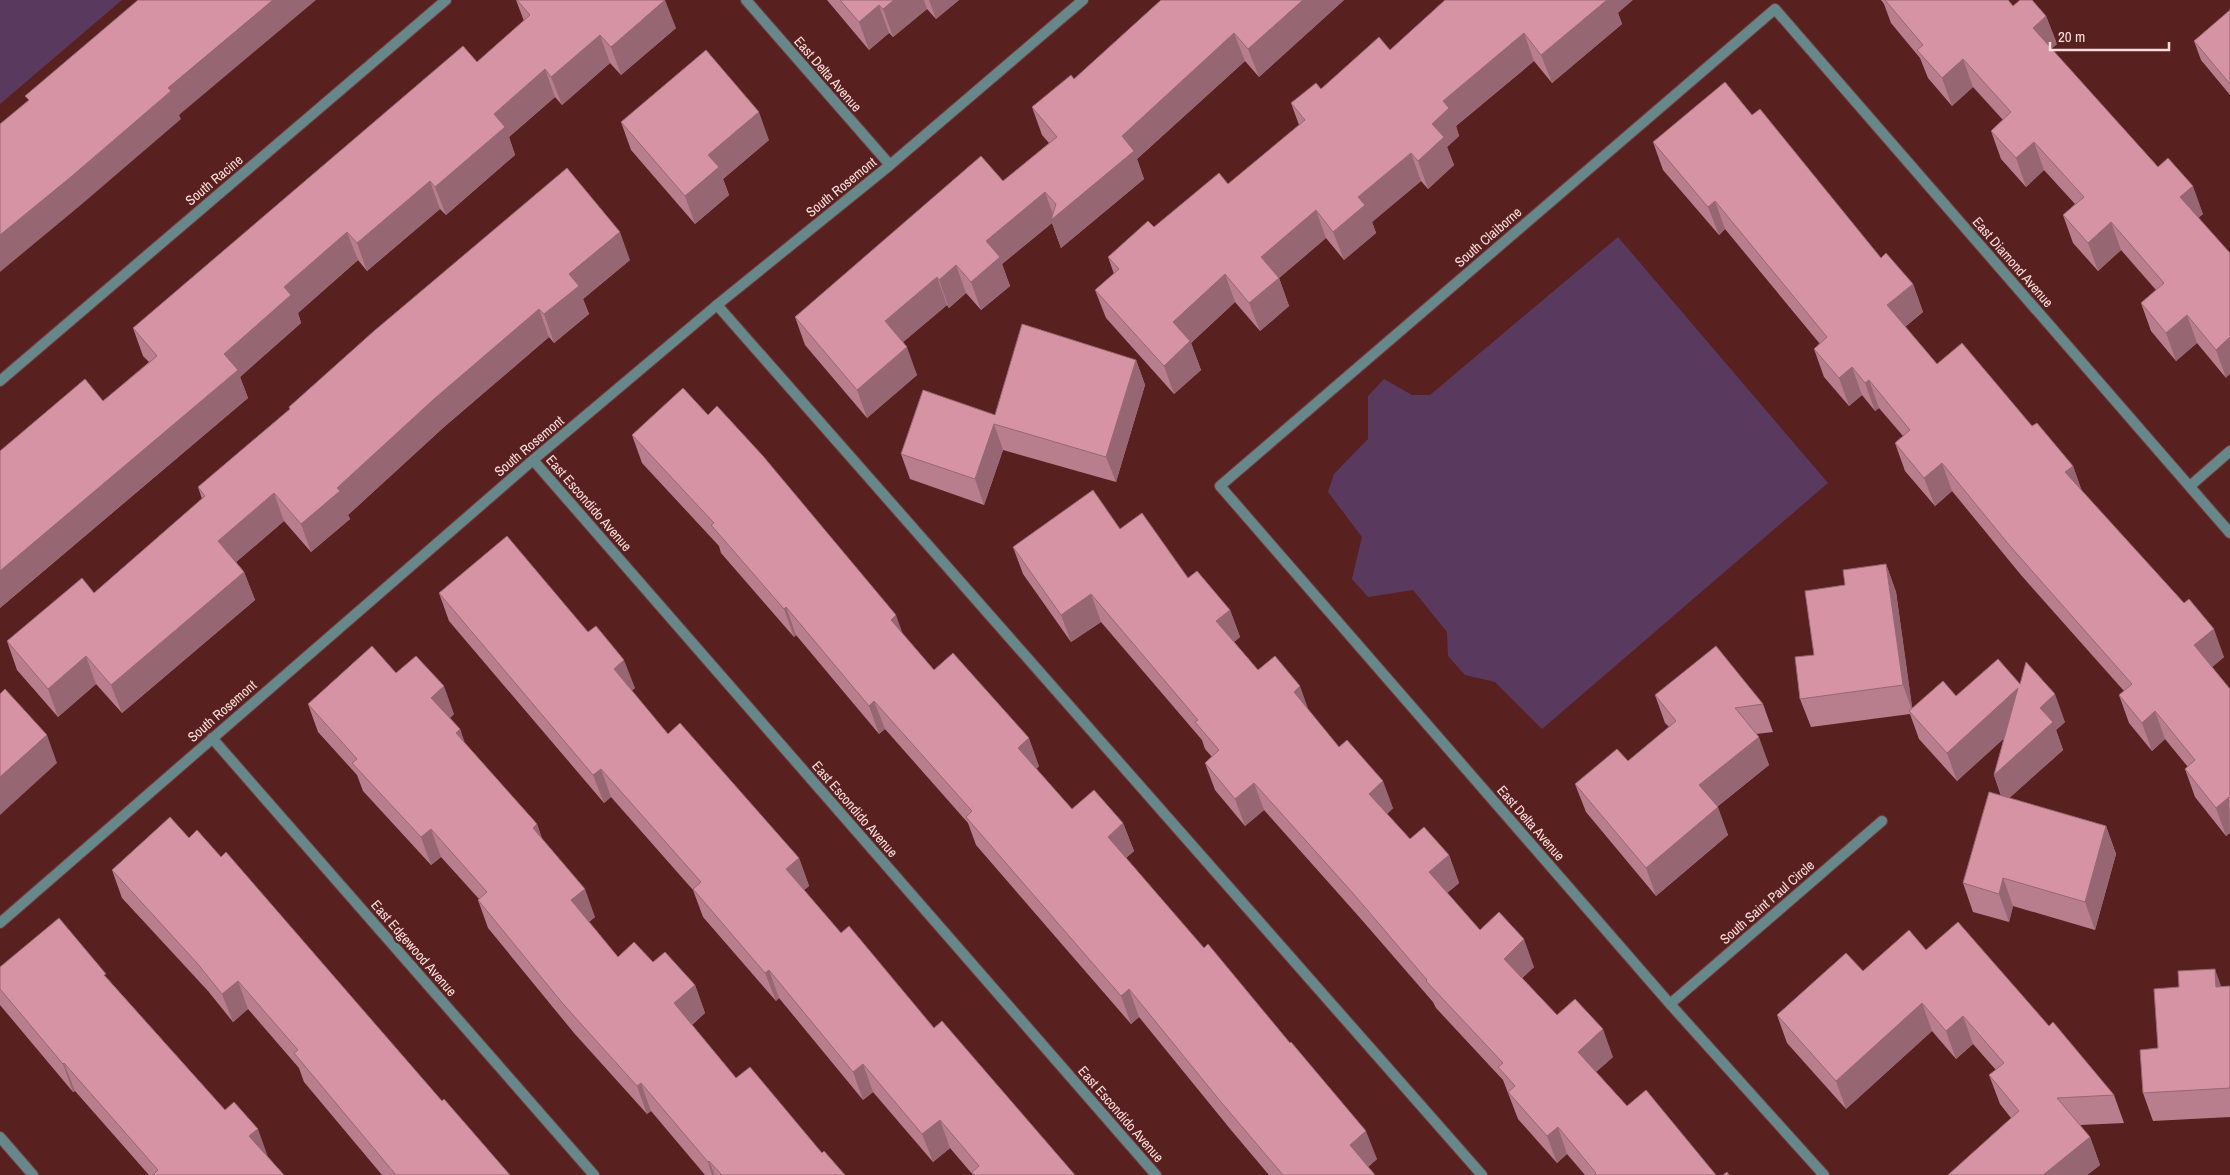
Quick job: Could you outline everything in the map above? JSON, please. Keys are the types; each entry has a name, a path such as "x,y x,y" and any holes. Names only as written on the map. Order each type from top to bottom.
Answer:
{"street":[{"name":"South Racine","path":"0,380 446,0"},
{"name":"East Delta Avenue","path":"746,0 890,165"},
{"name":"South Rosemont","path":"0,923 533,460 717,305 890,165 1083,0"},
{"name":"South Claiborne","path":"1220,486 1774,9"},
{"name":"East Diamond Avenue","path":"1774,9 2230,533"},
{"path":"717,305 1482,1175"},
{"path":"2190,486 2230,451"},
{"name":"East Escondido Avenue","path":"533,460 1156,1175"},
{"name":"East Delta Avenue","path":"1220,486 1670,1004 1824,1175"},
{"name":"East Edgewood Avenue","path":"212,738 594,1175"},
{"name":"South Saint Paul Circle","path":"1670,1004 1882,822"},
{"path":"0,1137 33,1175"}],"shaded area":[{"path":"0,0 122,0 0,104"},
{"path":"1618,237 1828,483 1542,729 1495,682 1465,675 1448,656 1447,632 1413,590 1368,597 1352,579 1362,537 1328,492 1334,474 1368,439 1368,396 1384,379 1412,395 1430,395"}],"building":[{"path":"138,0 273,0 168,88 171,91 0,235 0,124 29,100 25,96"},
{"path":"517,0 665,0 611,47 600,35 551,77 545,69 494,114 505,127 435,187 430,181 357,243 347,232 284,287 291,295 224,354 238,370 0,571 0,451 85,379 103,401 157,356 133,328 463,46 477,62 530,15"},
{"path":"840,0 894,0 883,9 879,5 859,22"},
{"path":"1161,0 1303,0 1248,49 1234,33 1122,136 1134,151 1051,220 1056,204 1045,192 986,241 1000,257 971,282 956,265 939,280 937,277 885,321 907,347 857,390 795,317 981,156 1003,181 1057,137 1032,107 1071,75 1074,79"},
{"path":"1445,0 1607,0 1541,55 1524,33 1443,101 1449,108 1432,124 1444,137 1418,161 1411,153 1358,197 1365,205 1333,232 1316,210 1261,257 1279,278 1249,303 1225,274 1173,322 1190,341 1164,366 1095,290 1119,269 1108,257 1148,221 1154,227 1219,173 1228,184 1305,120 1291,103 1316,83 1321,89 1379,37 1390,50"},
{"path":"1885,0 2008,0 2013,6 2020,0 2032,0 2046,16 2033,28 2158,167 2168,158 2193,186 2180,197 2230,253 2230,337 2216,350 2187,315 2166,333 2141,303 2164,283 2111,222 2088,243 2063,215 2084,197 2034,142 2016,158 1991,131 2011,112 1963,59 1942,78 1917,50 1923,45"},
{"path":"2230,10 2230,84 2194,41"},
{"path":"706,50 759,112 708,155 719,167 685,196 621,122"},
{"path":"1725,82 1752,115 1760,109 1881,258 1886,253 1913,284 1887,305 1937,364 1962,343 2032,426 2037,423 2073,466 2065,472 2184,603 2189,599 2214,629 2194,645 2230,689 2230,798 2216,808 2185,769 2195,760 2155,711 2142,723 2119,695 2132,684 2010,546 1942,463 1924,478 1895,443 1910,430 1869,380 1865,383 1852,367 1839,378 1814,349 1827,337 1715,201 1708,207 1653,142"},
{"path":"567,168 620,232 569,274 579,286 544,314 539,309 434,399 337,488 340,491 301,524 274,493 218,541 244,572 111,685 86,656 48,689 7,641 82,578 94,593 205,496 198,487 290,409 289,407 374,331"},
{"path":"1022,324 1136,360 1106,457 994,424 975,479 901,454 923,390 995,415"},
{"path":"683,388 708,415 717,406 763,456 896,615 891,620 934,670 953,653 1029,738 1018,748 1072,809 1094,790 1123,823 1108,837 1204,948 1208,944 1366,1131 1350,1145 1375,1175 1283,1175 1129,989 1121,996 966,817 972,811 874,701 869,706 786,607 784,609 711,525 714,523 632,435"},
{"path":"1093,490 1120,529 1142,513 1188,578 1197,571 1230,610 1216,621 1258,670 1275,656 1300,686 1294,692 1339,747 1347,740 1383,781 1369,794 1410,839 1424,827 1449,855 1429,872 1480,930 1499,912 1524,939 1504,959 1557,1015 1575,999 1603,1029 1578,1052 1627,1106 1646,1090 1716,1175 1594,1175 1596,1173 1558,1127 1547,1136 1508,1092 1515,1086 1498,1067 1503,1063 1426,981 1351,891 1254,783 1235,799 1205,763 1219,750 1195,722 1198,720 1091,594 1061,615 1013,547"},
{"path":"507,536 588,632 596,626 624,660 614,669 668,734 680,723 799,858 786,869 841,933 849,926 934,1028 942,1021 1075,1175 974,1175 972,1172 979,1166 940,1120 922,1134 863,1064 853,1072 769,970 765,973 693,889 701,882 601,769 593,775 439,593"},
{"path":"1886,564 1903,685 1800,699 1795,657 1814,655 1805,591 1845,585 1843,570"},
{"path":"372,646 396,673 416,656 444,686 431,698 460,729 456,733 537,824 533,828 585,889 571,900 618,957 634,942 653,962 665,952 695,985 674,1003 736,1078 750,1067 822,1153 824,1151 845,1175 722,1175 708,1162 641,1083 637,1086 564,1005 478,900 487,892 431,829 421,837 352,763 357,759 308,704"},
{"path":"1716,646 1763,704 1735,708 1759,737 1699,785 1718,807 1646,868 1575,784 1617,749 1628,761 1676,721 1655,695"},
{"path":"1998,659 2020,684 2026,662 2055,694 2040,708 2053,722 1994,775 2018,688 1947,753 1909,711 1943,681 1956,696"},
{"path":"5,689 47,735 0,777 0,694"},
{"path":"1989,792 2106,826 2085,902 2003,878 1999,894 1963,883"},
{"path":"170,817 189,838 197,830 221,857 226,852 442,1101 444,1099 510,1175 396,1175 294,1053 298,1050 238,981 222,994 197,963 112,870"},
{"path":"59,918 106,974 104,975 225,1110 234,1102 258,1129 249,1136 284,1175 153,1175 158,1170 63,1064 0,989 0,967"},
{"path":"1958,922 2049,1026 2053,1022 2114,1095 2057,1098 2090,1137 2043,1175 1948,1175 2019,1111 1989,1075 2004,1063 1963,1016 1946,1031 1922,1003 1836,1081 1777,1015 1846,953 1863,971 1909,930 1926,950"},
{"path":"2215,969 2216,987 2230,986 2230,1088 2143,1093 2140,1050 2158,1048 2154,989 2179,987 2178,971"}]}
